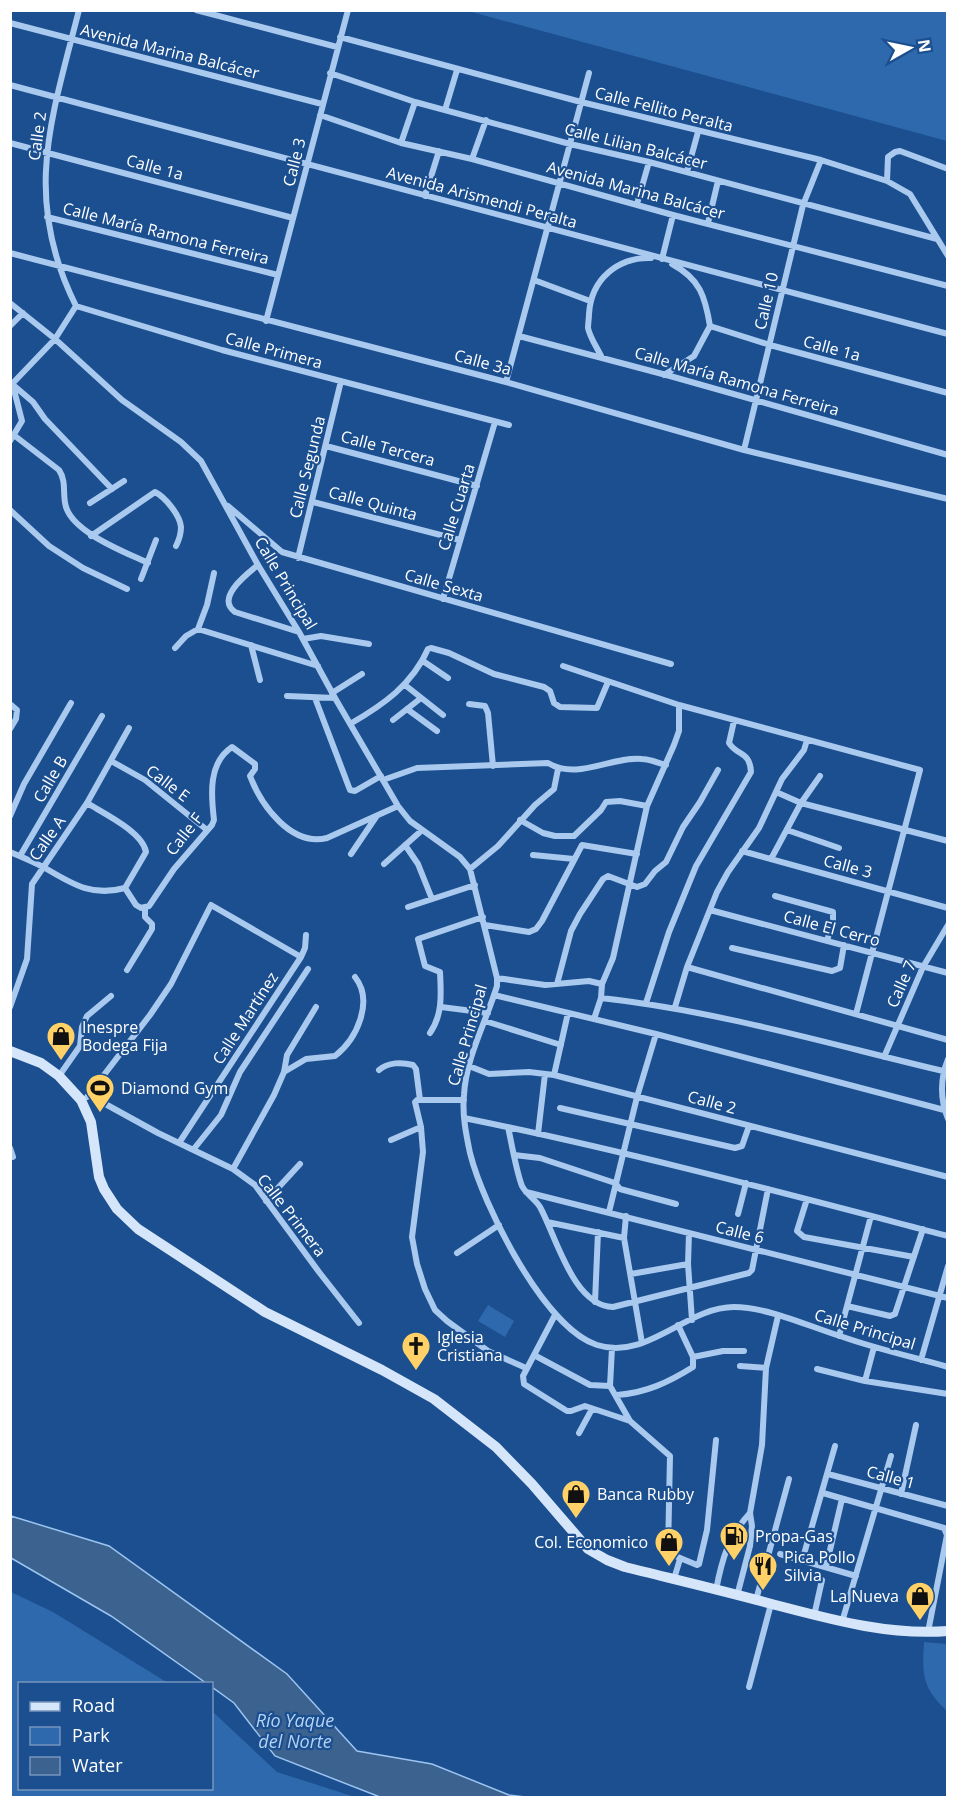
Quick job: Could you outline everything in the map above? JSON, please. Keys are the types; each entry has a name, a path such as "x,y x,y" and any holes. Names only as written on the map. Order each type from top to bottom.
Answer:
{"main road":[{"path":"10,1051 41,1064 85,1098 99,1177 117,1209 138,1228 265,1312 382,1370 434,1399 496,1447 532,1484 588,1549 625,1568 814,1616 842,1622 928,1632 948,1631"}],"street":[{"name":"Calle 2","path":"59,266 47,217 46,153 56,97 79,10"},
{"path":"196,10 337,47"},
{"name":"Calle 3","path":"266,321 348,10"},
{"name":"Avenida Marina Balcácer","path":"10,23 322,104"},
{"name":"Calle Fellito Peralta","path":"340,37 698,132 821,160 887,182 910,194 948,256"},
{"path":"445,110 458,70"},
{"path":"506,382 589,72"},
{"name":"Calle Lilian Balcácer","path":"330,73 415,102 938,239"},
{"name":"Avenida Arismendi Peralta","path":"10,85 948,334"},
{"path":"401,142 415,102"},
{"name":"Avenida Marina Balcácer","path":"320,115 401,142 948,286"},
{"path":"472,159 486,120"},
{"path":"687,172 698,132"},
{"name":"Calle 1a","path":"10,143 293,218"},
{"path":"425,196 439,151"},
{"path":"887,182 888,157 895,152 948,169"},
{"name":"Calle 10","path":"744,450 793,245 804,205 821,160"},
{"path":"637,204 649,162"},
{"path":"708,223 718,181"},
{"path":"662,259 673,214"},
{"name":"Calle María Ramona Ferreira","path":"47,217 278,275"},
{"name":"Calle 3a","path":"10,253 506,382 744,450 948,499"},
{"path":"602,358 588,328 590,301 600,281 616,266 637,258 662,259 687,272 701,289 710,326 694,356 664,375"},
{"path":"11,384 55,339 76,306 65,285 59,266"},
{"path":"534,280 590,301"},
{"name":"Calle Principal","path":"10,303 55,339 122,400 201,461 258,564 301,635 333,696 398,806 410,821 460,856 470,869 497,978 494,995 469,1066 464,1118 471,1154 499,1225 530,1281 555,1315 583,1338 597,1345 612,1348 642,1343 714,1310 742,1307 948,1367"},
{"name":"Calle Primera","path":"76,306 222,350 509,425"},
{"path":"10,326 22,313"},
{"name":"Calle 1a","path":"710,326 770,345 948,393"},
{"name":"Calle María Ramona Ferreira","path":"519,336 948,455"},
{"name":"Calle Segunda","path":"298,558 341,381"},
{"path":"11,384 22,421 13,438 59,470 64,476 64,497 68,512 91,536 148,563"},
{"path":"11,384 33,402 45,419 112,489"},
{"name":"Calle Cuarta","path":"443,599 495,422"},
{"name":"Calle Tercera","path":"326,446 477,486"},
{"path":"90,503 124,481"},
{"path":"91,536 155,492 168,504 180,522 180,536 176,546"},
{"name":"Calle Quinta","path":"313,501 460,540"},
{"name":"Calle Sexta","path":"225,504 282,552 298,558 671,664"},
{"path":"10,510 49,546 83,568 127,589"},
{"path":"141,579 156,540"},
{"path":"258,564 241,579 230,595 228,604 230,609 301,635 369,644"},
{"path":"175,648 186,636 198,629 207,605 214,573"},
{"path":"198,629 318,666"},
{"path":"251,645 260,680"},
{"path":"350,724 387,701 405,685 423,661 429,648 449,653 494,674 544,687 550,691 554,703 560,707 597,708 608,682"},
{"path":"423,661 448,678"},
{"path":"563,666 679,705 920,770 856,1014"},
{"path":"287,696 315,698 333,696 362,674"},
{"path":"405,685 443,715"},
{"path":"315,698 350,790 355,791 382,778 417,768 548,763 558,769 573,770 641,758 666,765"},
{"path":"393,720 421,698"},
{"path":"10,816 24,784 71,703"},
{"path":"10,704 17,710 18,715 10,729"},
{"path":"469,704 485,706 488,713 494,766"},
{"path":"594,1019 601,998 602,984 613,958 647,806 679,731 679,705"},
{"path":"407,709 437,731"},
{"name":"Calle B","path":"20,856 102,716"},
{"path":"646,1002 669,932 696,866 751,772 747,757 732,748 729,743 734,721"},
{"name":"Calle A","path":"10,1007 27,959 32,884 87,803 129,728"},
{"path":"675,1007 687,967 728,872 759,828 788,770 804,750 807,740"},
{"name":"Calle F","path":"146,908 214,820 212,778 221,759 230,748 235,748 255,764 250,778 270,811 278,822 297,833 318,840 376,817"},
{"name":"Calle E","path":"111,761 145,780 207,831"},
{"path":"470,869 498,846 520,820 554,789 558,769"},
{"path":"557,984 571,931 603,879 608,876 629,886 645,885 655,871 666,862 682,827 700,802 718,770"},
{"path":"771,859 801,803 820,776"},
{"path":"776,792 801,803 948,841"},
{"path":"520,820 543,833 555,836 574,836 601,810 606,802 620,801 647,806"},
{"path":"10,852 44,867 72,885 107,892 125,888 146,852 145,846 126,826 87,803"},
{"path":"351,854 376,817 398,806"},
{"path":"787,830 839,848"},
{"path":"384,864 422,831"},
{"path":"574,836 582,845 637,854"},
{"path":"405,845 418,864 432,899"},
{"path":"485,925 529,932 536,929 582,845"},
{"name":"Calle 3","path":"742,851 948,908"},
{"path":"533,855 574,859"},
{"path":"408,907 475,885"},
{"path":"125,888 136,905 146,908 145,917 152,924 153,929 127,970"},
{"path":"775,896 833,912 827,941"},
{"path":"85,1098 150,1015 171,984 211,906 301,957"},
{"name":"Calle El Cerro","path":"710,910 948,973"},
{"path":"430,1033 435,1026 441,1007 440,972 425,966 417,940 483,916"},
{"name":"Calle 7","path":"885,1058 923,967 948,926"},
{"name":"Calle Martínez","path":"178,1143 301,957 305,948 306,935"},
{"path":"732,948 832,970 840,968 844,945"},
{"path":"687,967 948,1040"},
{"path":"194,1150 221,1115 240,1072 308,969"},
{"path":"284,1072 306,1059 335,1056 352,1036 364,1002 361,985 355,977"},
{"path":"497,978 528,984 589,981 602,984"},
{"path":"494,995 656,1034 946,1111"},
{"path":"59,1076 80,1046 82,1027 87,1016 111,996"},
{"path":"601,998 675,1007 768,1027 943,1071"},
{"path":"233,1169 274,1095 284,1072 287,1055 316,1007"},
{"path":"441,1007 488,1013"},
{"path":"554,1075 567,1013"},
{"path":"485,1021 561,1045"},
{"path":"609,1212 637,1097 656,1034"},
{"path":"948,1059 943,1071 941,1087 948,1119"},
{"path":"380,1070 387,1065 411,1063 416,1069 420,1100"},
{"name":"Calle 2","path":"469,1066 489,1074 529,1072 554,1075 948,1177"},
{"path":"538,1134 545,1074"},
{"name":"Calle Primera","path":"85,1098 233,1169 255,1185 359,1323"},
{"path":"464,1100 416,1100 415,1104 422,1127 423,1152 412,1237 417,1264 435,1310 489,1351 526,1368"},
{"path":"560,1108 735,1148 742,1146 749,1126"},
{"path":"464,1118 746,1183 948,1236"},
{"path":"391,1140 422,1127"},
{"path":"508,1127 522,1186 539,1205 577,1283 595,1302 606,1307 614,1307 749,1273 752,1270 768,1189"},
{"path":"10,1148 13,1157"},
{"path":"514,1155 540,1158 615,1183 620,1189 676,1204"},
{"path":"266,1201 300,1164"},
{"path":"738,1214 746,1183"},
{"name":"Calle 6","path":"526,1192 948,1298"},
{"path":"807,1199 797,1231 804,1237 914,1257"},
{"path":"626,1216 624,1238 637,1301 642,1343"},
{"path":"839,1336 871,1216"},
{"path":"547,1222 624,1238"},
{"path":"457,1253 499,1225"},
{"path":"847,1306 892,1315 898,1308 923,1229"},
{"path":"595,1302 598,1232"},
{"path":"689,1233 688,1264 692,1320"},
{"path":"631,1274 688,1264"},
{"path":"921,1360 948,1266"},
{"path":"555,1315 526,1368 522,1377 524,1384 567,1411 573,1411 582,1405 630,1421"},
{"path":"737,1596 750,1546 752,1527 750,1513 762,1445 766,1368 777,1316"},
{"path":"617,1395 659,1386 693,1368 693,1357 678,1325"},
{"path":"865,1381 874,1347"},
{"path":"612,1348 610,1386 630,1421 670,1456 667,1552 696,1565 699,1564 707,1530 716,1440"},
{"path":"693,1357 723,1351 744,1351"},
{"path":"534,1356 590,1385 610,1386"},
{"path":"740,1366 766,1368"},
{"path":"817,1370 865,1381 948,1394"},
{"path":"579,1433 592,1409"},
{"path":"901,1494 916,1425"},
{"path":"802,1560 835,1446"},
{"path":"842,1622 891,1456"},
{"name":"Calle 1","path":"828,1474 948,1506"},
{"path":"756,1600 789,1479"},
{"path":"823,1493 946,1529 947,1535 928,1632"},
{"path":"826,1567 842,1499"},
{"path":"716,1590 728,1544 750,1513"},
{"path":"780,1554 856,1576"},
{"path":"674,1579 680,1559"},
{"path":"814,1616 822,1580"},
{"path":"749,1687 771,1604"}],"green space":[{"path":"468,11 947,11 947,141"},
{"path":"488,1305 514,1321 505,1337 478,1321"},
{"path":"11,1592 53,1612 166,1682 18,1682 18,1790 213,1790 213,1712 277,1772 355,1797 11,1797"},
{"path":"924,1642 947,1644 947,1711 933,1695 925,1680"}],"water":[{"name":"Río Yaque del Norte","path":"11,1516 109,1546 287,1674 357,1751 432,1764 509,1795 525,1797 380,1797 275,1756 234,1703 213,1688 213,1682 205,1682 111,1616 11,1558"}],"place":[{"name":"Inespre Bodega Fija","path":"61,1062"},
{"name":"Diamond Gym","path":"100,1114"},
{"name":"Iglesia Cristiana","path":"416,1372"},
{"name":"Banca Rubby","path":"576,1520"},
{"name":"Propa-Gas","path":"734,1562"},
{"name":"Col. Economico","path":"669,1568"},
{"name":"Pica Pollo Silvia","path":"763,1592"},
{"name":"La Nueva","path":"920,1622"}]}
